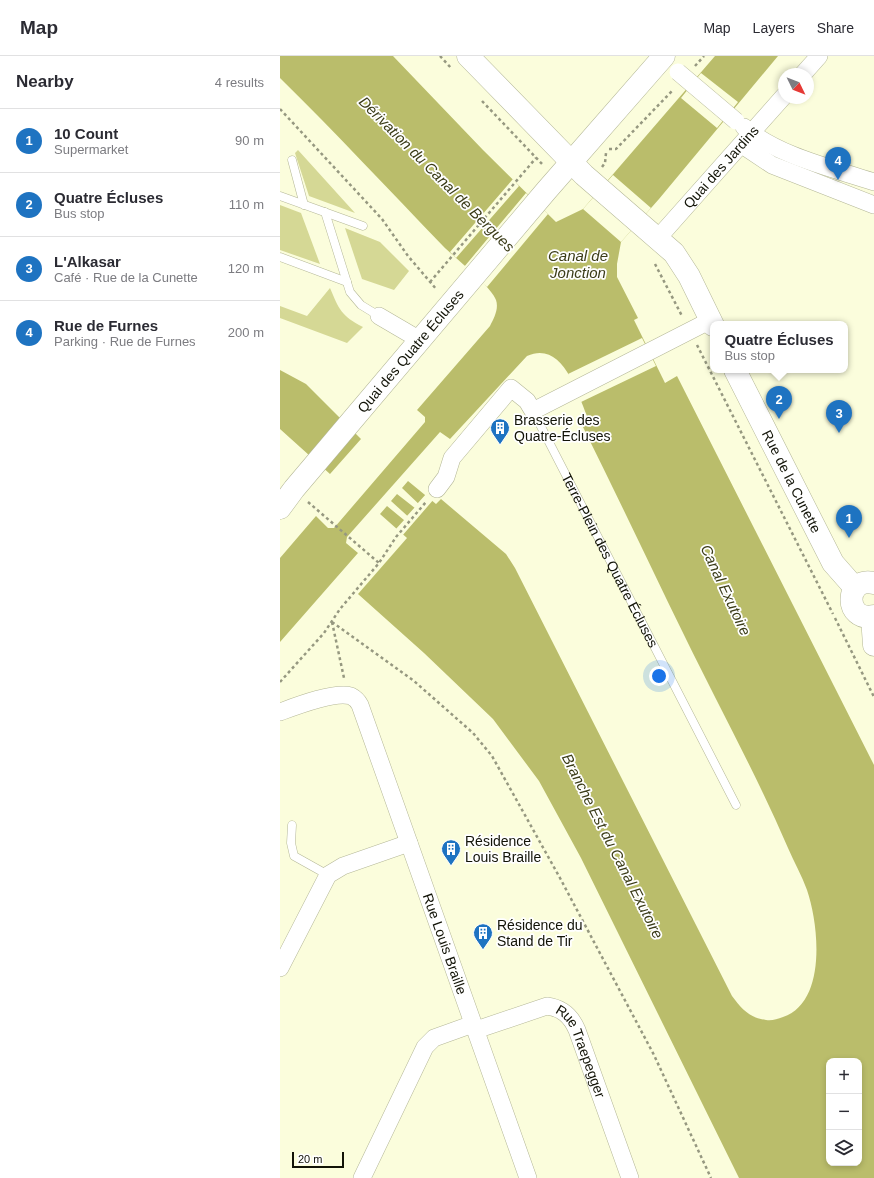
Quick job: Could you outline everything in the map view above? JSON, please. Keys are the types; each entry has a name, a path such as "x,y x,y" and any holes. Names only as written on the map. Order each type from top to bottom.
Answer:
{"main road":[{"path":"571,162 662,57"},
{"path":"462,65 590,180 671,249 682,263 711,321"},
{"name":"Quai des Quatre Écluses","path":"280,508 287,495 351,422 571,162"},
{"name":"Rue de la Cunette","path":"737,373 833,563 865,586"},
{"path":"865,586 851,600 854,609 862,615 873,616 874,645"}],"street":[{"path":"808,68 819,56"},
{"path":"662,57 682,76 736,121 747,139 772,165 874,205"},
{"name":"Quai des Jardins","path":"654,234 747,139 778,103"},
{"path":"747,139 768,144 816,163 874,182"},
{"path":"379,316 420,340"},
{"path":"437,489 446,477 452,458 512,388 527,401 533,411 663,344 710,323"},
{"path":"280,712 323,698 347,696"},
{"name":"Rue Louis Braille","path":"347,696 356,699 362,709 528,1178"},
{"path":"280,968 328,875 343,866 409,843"},
{"name":"Rue Traepegger","path":"362,1178 425,1047 434,1038 547,1006 558,1008 567,1014 577,1030 630,1178"}],"lane":[{"path":"292,160 304,205"},
{"path":"280,196 363,226"},
{"path":"325,212 350,292 356,300 379,316"},
{"path":"280,257 347,282"},
{"name":"Terre-Plein des Quatre Écluses","path":"533,411 736,805"},
{"path":"292,825 291,843 294,856 328,875"}],"path":[{"path":"440,56 462,65"},
{"path":"607,148 616,149 682,76 704,56"},
{"path":"430,282 536,158 477,96"},
{"path":"280,109 386,224 408,256 440,294"},
{"path":"653,260 710,371"},
{"path":"711,373 874,697"},
{"path":"280,682 332,622 340,609 379,563 396,537 437,489"},
{"path":"319,512 379,563"},
{"path":"332,622 347,696"},
{"path":"332,622 414,681 473,733 492,756 564,885 654,1055 711,1178"}],"shaded area":[{"path":"298,150 355,213 309,196 295,153"},
{"path":"280,205 301,213 320,264 280,250"},
{"path":"345,228 380,242 409,271 394,290 362,279"},
{"path":"330,288 345,315 363,327 347,343 280,318 280,306 307,316"}],"water":[{"path":"280,56 393,56 483,150 556,222 583,209 715,56 778,56 659,199 621,242 617,264 617,277 638,318 634,320 665,383 677,376 874,765 874,1178 739,1178 581,858 539,781 493,719 424,653 358,594 407,538 380,514 387,506 410,525 413,521 391,501 397,494 420,512 423,508 402,488 408,481 436,504 441,499 506,554 515,568 732,996 746,1012 760,1019 777,1019 797,1009 807,996 813,979 816,961 814,922 807,890 762,791 583,427 589,422 587,416 573,382 559,361 550,355 539,353 527,356 450,439 440,432 347,537 346,543 358,553 280,642 280,558 316,516 328,528 334,528 425,422 425,417 417,410 490,326 497,307 493,294 487,287 443,246 280,78"},
{"path":"280,370 306,384 361,439 330,474 280,429"}],"pier":[{"path":"701,73 738,102 717,128 681,98"},
{"path":"613,175 651,208 621,242 583,209"},
{"path":"513,179 519,186 456,258 450,252"},
{"path":"526,193 548,214 487,287 464,267"},
{"path":"642,338 656,366 581,402 568,374"},
{"path":"427,493 434,499 402,536 395,530 405,519 410,523 406,517 416,506 420,509 421,508 417,504"}],"place":[{"name":"Rue de Furnes","path":"838,180"},
{"name":"Quatre Écluses","path":"779,419"},
{"name":"L'Alkasar","path":"839,433"},
{"name":"Brasserie des Quatre-Écluses","path":"500,445"},
{"name":"10 Count","path":"849,538"},
{"name":"Résidence Louis Braille","path":"451,866"},
{"name":"Résidence du Stand de Tir","path":"483,950"}],"water label":[{"name":"Dérivation du Canal de Bergues","path":"437,174"},
{"name":"Canal de Jonction","path":"578,264"},
{"name":"Canal Exutoire","path":"726,590"},
{"name":"Branche Est du Canal Exutoire","path":"613,846"}]}
